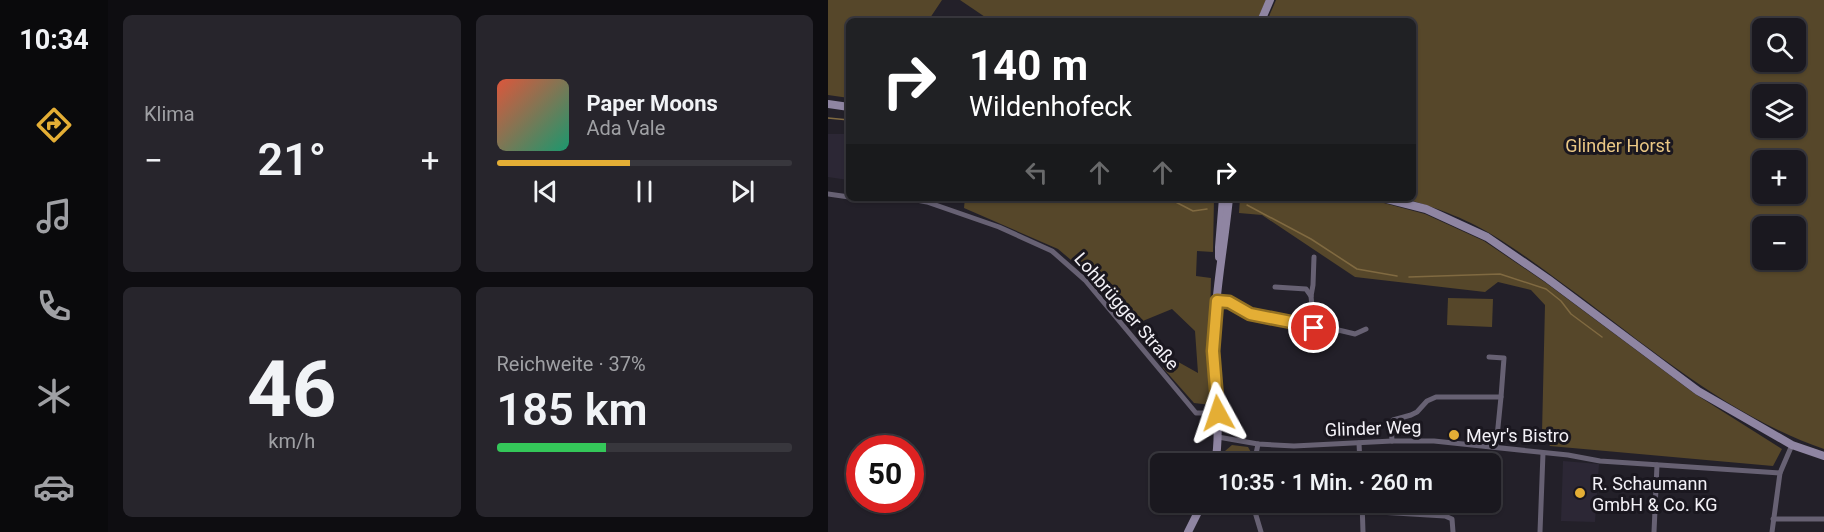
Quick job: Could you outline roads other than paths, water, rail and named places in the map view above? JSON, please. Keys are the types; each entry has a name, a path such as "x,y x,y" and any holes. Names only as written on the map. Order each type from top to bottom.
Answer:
{"main road":[{"path":"1262,18 1270,0"},
{"path":"828,104 846,107"},
{"path":"1216,453 1218,413 1213,351 1228,201"},
{"path":"1395,201 1426,209 1487,237 1548,279 1698,390 1792,445 1824,456"},
{"path":"1188,532 1198,513"}],"street":[{"path":"828,194 846,197"},
{"name":"Lohbrügger Straße","path":"922,201 978,220 1052,251 1085,280 1196,413 1218,413"},
{"path":"1314,257 1311,296 1314,328"},
{"path":"1275,287 1306,289 1311,296"},
{"path":"1217,301 1229,302 1250,314 1291,322 1303,327 1330,328 1355,334 1366,329"},
{"path":"1489,357 1504,358 1496,447"},
{"path":"1392,441 1390,424 1393,420 1417,412 1431,398 1501,397"},
{"name":"Glinder Weg","path":"1218,437 1258,444 1293,446 1434,441 1600,461 1780,473"},
{"path":"1359,443 1359,453"},
{"path":"1256,453 1258,444"},
{"path":"1772,532 1780,473 1792,445"},
{"path":"1540,532 1543,453"},
{"path":"1654,532 1657,465"},
{"path":"1255,513 1261,532"},
{"path":"1362,513 1363,532"},
{"path":"1395,513 1445,516 1452,519 1453,532"},
{"path":"1773,519 1824,519"}],"waterway":[{"path":"828,118 846,120"},
{"path":"1174,201 1193,211 1207,209"},
{"path":"1247,205 1311,239 1357,269 1397,276"},
{"path":"1409,277 1500,274 1546,289 1561,301 1571,314 1602,337"}],"place":[{"name":"Meyr's Bistro","path":"1454,435"},
{"name":"R. Schaumann GmbH & Co. KG","path":"1580,493"}],"park label":[{"name":"Glinder Horst","path":"1618,145"}]}
